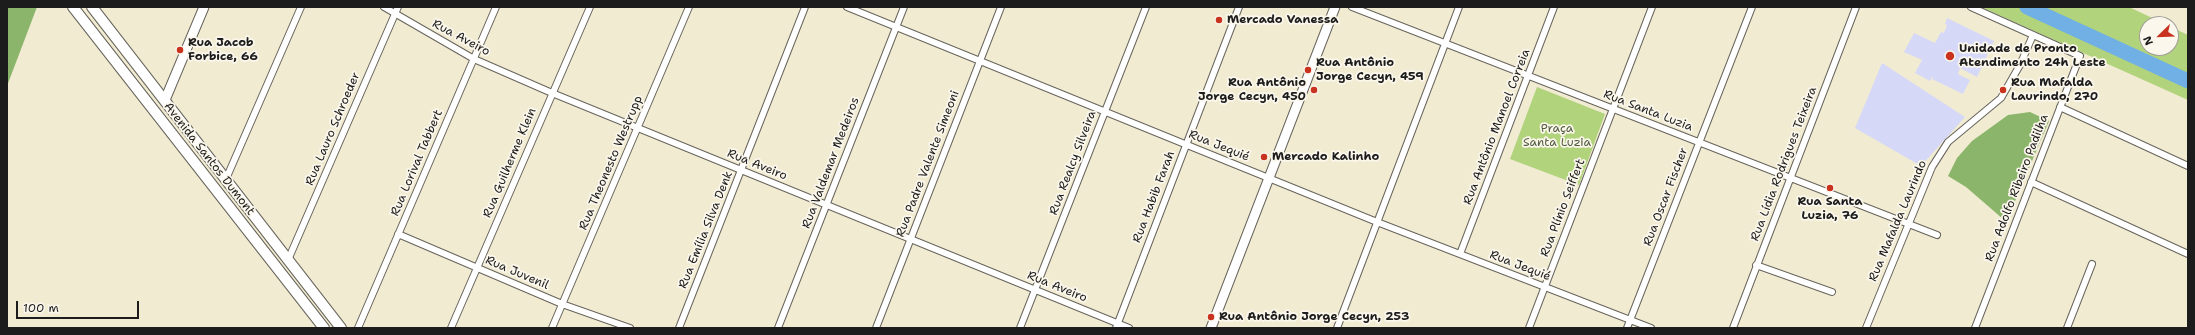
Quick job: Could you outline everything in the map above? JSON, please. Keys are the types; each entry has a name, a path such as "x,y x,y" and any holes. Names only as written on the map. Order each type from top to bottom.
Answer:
{"main road":[{"name":"Avenida Santos Dumont","path":"73,7 324,328"},
{"name":"Avenida Santos Dumont","path":"92,7 341,328"},
{"path":"91,30 93,23 96,21 104,22"},
{"path":"191,158 199,159 203,152 202,148"}],"street":[{"path":"165,100 204,7"},
{"path":"226,179 301,7"},
{"name":"Rua Aveiro","path":"384,7 474,59 552,93 1035,290 1116,326 1129,328"},
{"name":"Rua Lauro Schroeder","path":"288,260 398,7"},
{"name":"Rua Lorival Tabbert","path":"358,328 496,7"},
{"name":"Rua Guilherme Klein","path":"451,328 590,7"},
{"name":"Rua Theonesto Westrupp","path":"552,328 689,7"},
{"name":"Rua Emília Silva Denk","path":"679,328 805,7"},
{"name":"Rua Jequié","path":"847,7 1377,222 1652,328"},
{"name":"Rua Valdemar Medeiros","path":"778,328 904,7"},
{"name":"Rua Padre Valente Simeoni","path":"876,328 1001,7"},
{"name":"Rua Realcy Silveira","path":"1020,328 1146,7"},
{"name":"Rua Habib Farah","path":"1116,326 1239,7"},
{"path":"1211,328 1335,7"},
{"name":"Rua Santa Luzia","path":"1352,7 1937,235"},
{"path":"1337,328 1459,7"},
{"name":"Rua Antônio Manoel Correia","path":"1460,254 1554,7"},
{"name":"Rua Plínio Seiffert","path":"1529,328 1652,7"},
{"name":"Rua Oscar Fischer","path":"1627,328 1752,7"},
{"name":"Rua Lídia Rodrigues Teixeira","path":"1732,328 1856,7"},
{"path":"1971,7 2033,35"},
{"name":"Rua Adolfo Ribeiro Padilha","path":"1975,328 2080,56 2033,35"},
{"name":"Rua Mafalda Laurindo","path":"1866,328 1907,224 1939,155 1948,142 1959,131 2001,98 2020,65 2033,35"},
{"path":"2060,107 2188,166"},
{"path":"2031,182 2188,254"},
{"name":"Rua Juvenil","path":"398,234 562,304 630,328"},
{"path":"2067,328 2092,264"},
{"path":"1756,265 1832,292"}],"shaded area":[{"name":"Unidade de Pronto Atendimento 24h Leste","path":"1947,18 1994,41 1977,77 1960,68 1958,74 1970,80 1963,94 1932,79 1933,75 1930,81 1915,73 1922,60 1904,52 1914,33 1935,43 1941,32 1944,33 1947,25 1945,24"},
{"path":"1882,63 1965,117 1921,166 1855,128"}],"green space":[{"path":"7,7 37,7 7,86"},
{"path":"1981,7 2129,7 2148,16 2139,16 2139,56 2179,56 2179,31 2188,35 2188,100"},
{"name":"Praça Santa Luzia","path":"1537,87 1605,114 1579,185 1510,159"},
{"path":"2030,112 2049,121 2010,213 2003,219 1966,187 1948,176 1957,158 1972,141 2008,115"}],"waterway":[{"path":"2027,7 2188,81"}],"place":[{"name":"Mercado Vanessa","path":"1219,20"},
{"name":"Rua Jacob Forbice, 66","path":"180,50"},
{"name":"Unidade de Pronto Atendimento 24h Leste","path":"1950,56"},
{"name":"Rua Antônio Jorge Cecyn, 459","path":"1308,70"},
{"name":"Rua Antônio Jorge Cecyn, 450","path":"1314,90"},
{"name":"Rua Mafalda Laurindo, 270","path":"2003,90"},
{"name":"Mercado Kalinho","path":"1264,157"},
{"name":"Rua Santa Luzia, 76","path":"1830,188"},
{"name":"Rua Antônio Jorge Cecyn, 253","path":"1211,317"}]}
